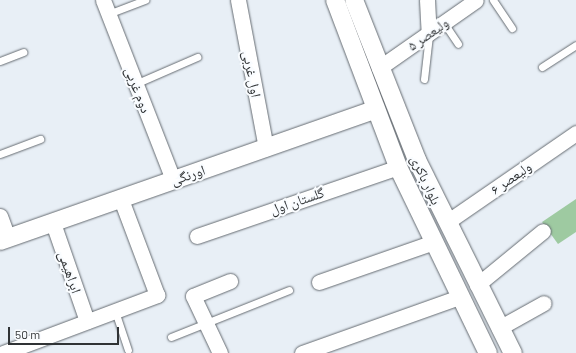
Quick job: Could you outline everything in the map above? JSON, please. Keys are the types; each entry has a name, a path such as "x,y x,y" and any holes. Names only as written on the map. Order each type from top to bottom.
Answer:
{"street":[{"name":"دوم غربی","path":"103,0 174,180"},
{"name":"اول غربی","path":"238,0 266,148"},
{"name":"بلوار باکری","path":"335,0 375,110 398,167 459,297 488,353"},
{"name":"بلوار باکری","path":"354,0 379,68 414,153 477,285 513,353"},
{"path":"427,0 429,33"},
{"name":"ولیعصر ۵","path":"379,68 476,0"},
{"name":"اورنگی","path":"4,240 375,110"},
{"name":"ولیعصر ۶","path":"447,222 576,133"},
{"name":"گلستان اول","path":"197,236 398,167"},
{"path":"3,353 157,295 121,199"},
{"path":"0,216 4,240"},
{"name":"ابراهیمی","path":"54,222 87,321"},
{"path":"477,285 543,231"},
{"path":"319,282 434,242"},
{"path":"446,269 465,259"},
{"path":"220,353 193,296 230,281"},
{"path":"302,353 459,297"},
{"path":"499,328 544,302"}],"lane":[{"path":"108,14 145,0"},
{"path":"493,0 512,28"},
{"path":"444,23 458,44"},
{"path":"424,79 429,33"},
{"path":"542,68 576,45"},
{"path":"0,61 23,52"},
{"path":"135,84 197,57"},
{"path":"0,154 40,139"},
{"path":"171,337 290,290"},
{"path":"115,311 128,350"}],"green space":[{"path":"576,199 576,232 558,244 542,222"}]}
